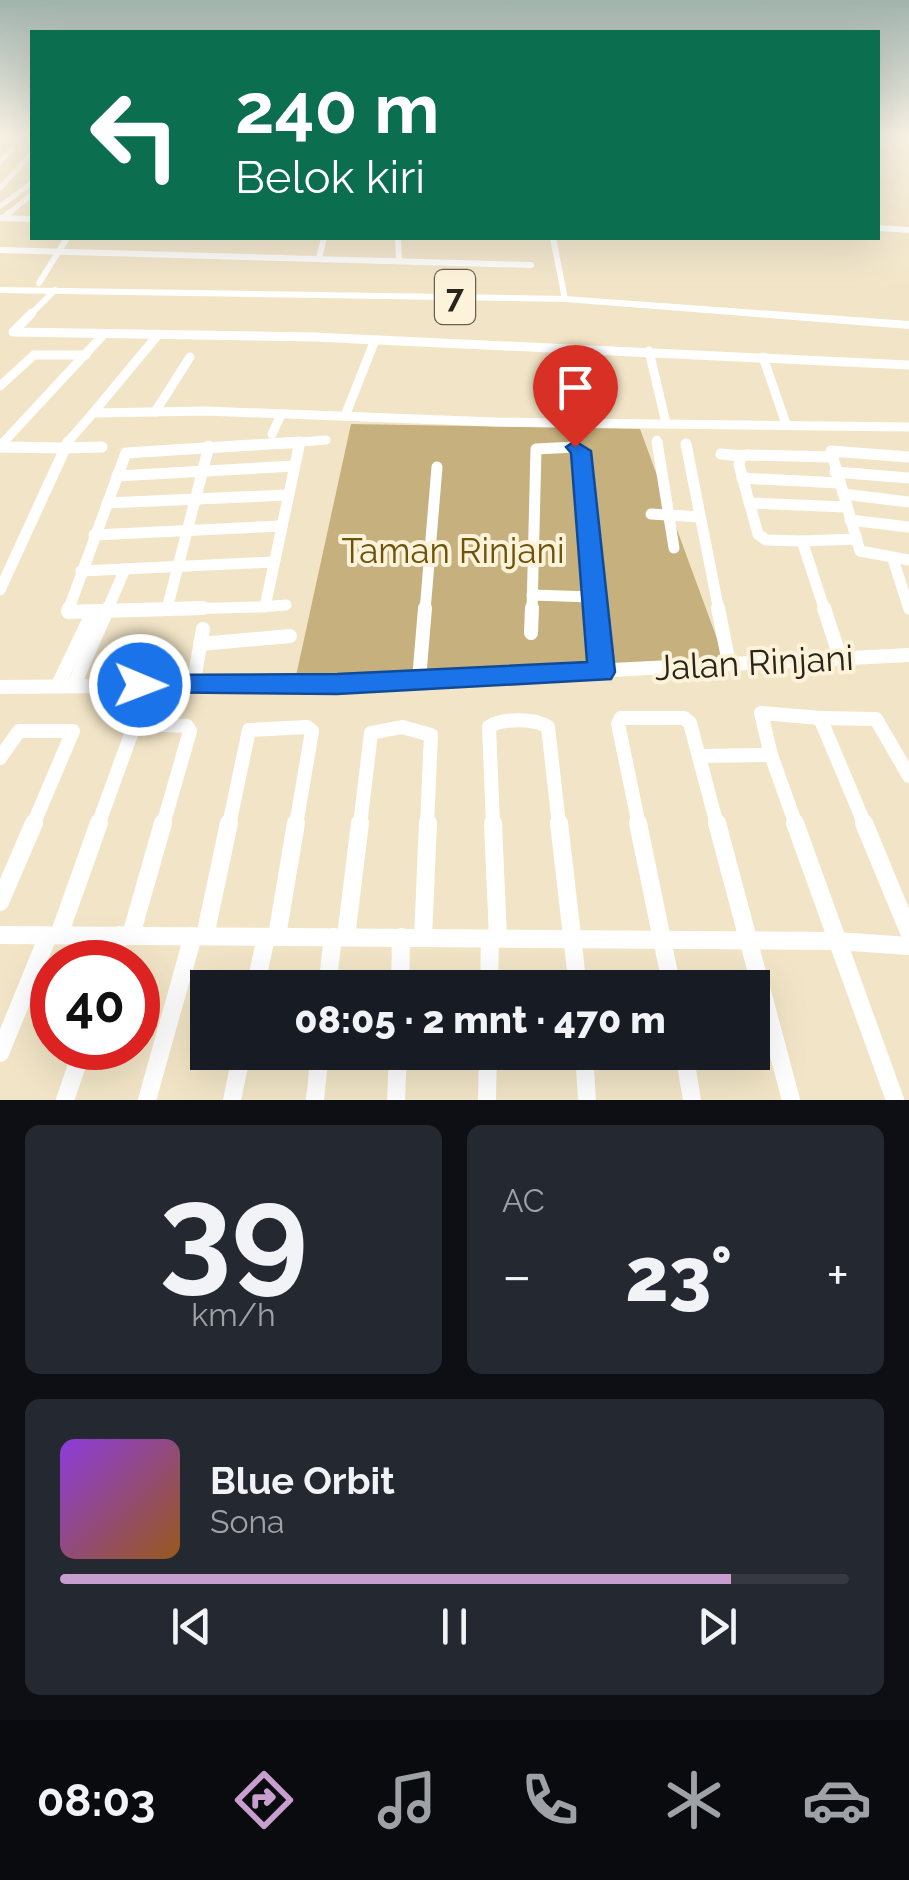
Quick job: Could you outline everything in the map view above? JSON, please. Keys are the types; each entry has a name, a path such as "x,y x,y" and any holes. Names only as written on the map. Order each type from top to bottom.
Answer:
{"highway":[{"name":"7","path":"4,287 38,284 564,296 909,323"},
{"name":"7","path":"4,287 86,287"}],"street":[{"path":"2,213 29,186"},
{"path":"2,213 30,195"},
{"path":"2,213 30,211"},
{"path":"2,213 30,219"},
{"path":"880,228 909,230"},
{"path":"38,284 67,240"},
{"path":"319,258 324,240"},
{"path":"398,240 399,260"},
{"path":"552,240 564,296"},
{"path":"0,250 531,265"},
{"path":"55,290 13,332 375,340 909,365"},
{"path":"0,447 104,334"},
{"path":"0,590 64,448 157,336"},
{"path":"346,416 375,340"},
{"path":"649,351 666,423"},
{"path":"0,386 34,356 86,355"},
{"path":"155,412 190,357"},
{"path":"764,357 769,368 765,372 786,424"},
{"path":"93,413 909,427"},
{"path":"272,434 280,417"},
{"path":"286,605 99,614 67,610 129,451 326,440"},
{"path":"657,440 674,548"},
{"path":"262,607 300,442"},
{"path":"686,444 733,663"},
{"path":"167,609 208,446"},
{"path":"530,633 536,449 542,446 581,451 601,672"},
{"path":"0,447 102,448"},
{"path":"909,456 834,449 832,457 864,554 909,560"},
{"path":"721,454 832,457"},
{"path":"741,456 742,478 760,537 802,541 858,539"},
{"path":"117,476 294,466"},
{"path":"419,680 437,467"},
{"path":"742,478 840,489 909,502"},
{"path":"749,504 909,478"},
{"path":"106,503 287,495"},
{"path":"651,514 700,517"},
{"path":"850,520 909,527"},
{"path":"94,534 280,526"},
{"path":"802,541 840,657"},
{"path":"893,559 909,609"},
{"path":"81,571 273,562"},
{"path":"58,686 125,568"},
{"path":"532,596 592,597"},
{"path":"74,685 99,614"},
{"path":"193,686 202,636 290,636"},
{"path":"113,685 132,642"},
{"name":"Jalan Rinjani","path":"0,687 419,680 909,656"},
{"path":"895,1100 771,755 762,713 876,718 909,776"},
{"path":"820,718 909,932"},
{"path":"669,970 619,720 686,719 791,1100"},
{"path":"491,970 494,939 489,727 496,722 542,722 548,727 577,970"},
{"path":"0,1054 54,935 133,729 139,724 190,726 123,940"},
{"path":"147,1100 199,936 248,732 255,727 307,727 312,731 271,937 261,970"},
{"path":"331,970 372,733 378,728 422,728 431,735 423,938"},
{"path":"0,758 18,730 74,731 0,902"},
{"path":"699,756 771,755"},
{"path":"0,934 837,940 909,946"},
{"path":"401,970 402,937"},
{"path":"66,1100 76,1070"},
{"path":"232,1100 238,1070"},
{"path":"314,1100 318,1070"},
{"path":"396,1100 397,1070"},
{"path":"487,1100 488,1070"},
{"path":"586,1070 588,1100"},
{"path":"687,1070 692,1100"}],"green space":[{"name":"Taman Rinjani","path":"351,424 640,429 726,663 294,685"}],"route":[{"path":"140,685 337,684 601,672 581,451 575,447"}]}
